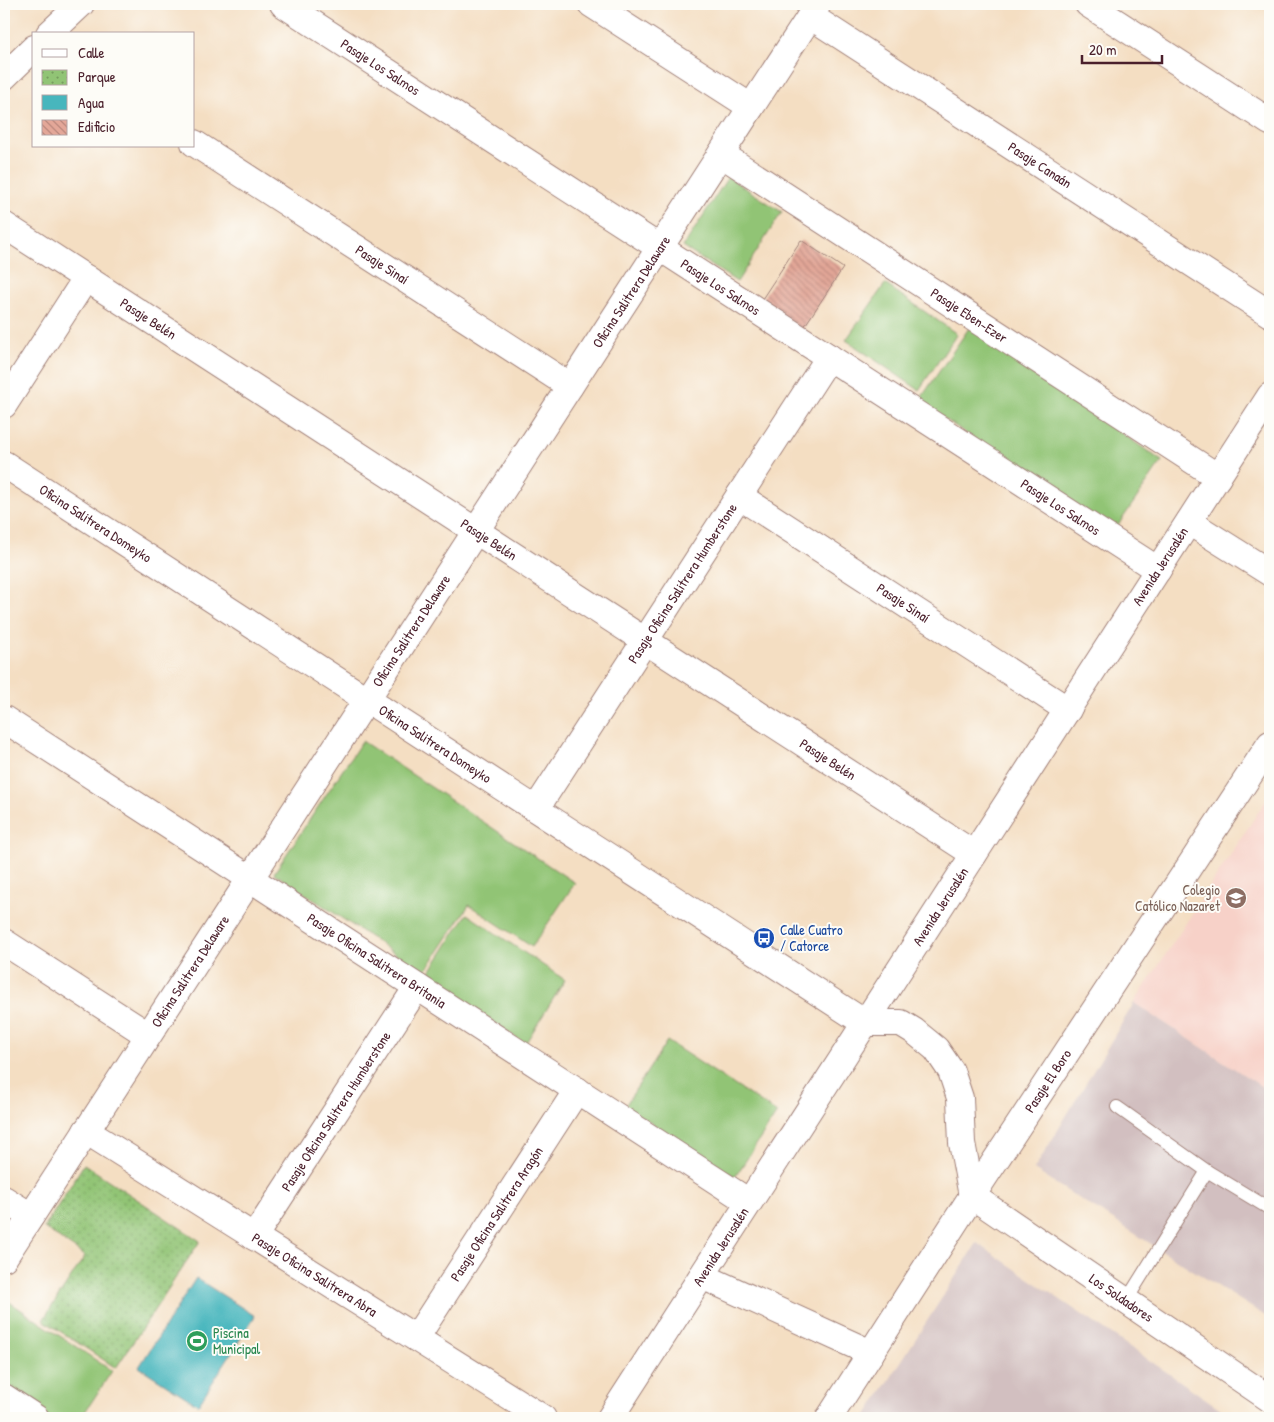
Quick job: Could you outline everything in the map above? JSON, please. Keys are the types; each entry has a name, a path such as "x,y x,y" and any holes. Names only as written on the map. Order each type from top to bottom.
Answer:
{"street":[{"path":"51,32 81,4"},
{"name":"Pasaje Los Salmos","path":"283,4 1158,570"},
{"path":"592,4 751,107"},
{"path":"1088,4 1270,122"},
{"name":"Oficina Salitrera Delaware","path":"4,1258 814,10"},
{"name":"Pasaje Canaán","path":"814,10 1270,314"},
{"path":"4,77 32,50"},
{"name":"Pasaje Sinaí","path":"195,144 570,386"},
{"name":"Pasaje Eben-Ezer","path":"721,154 1218,476"},
{"name":"Pasaje Belén","path":"4,225 974,854"},
{"path":"4,405 86,278"},
{"name":"Pasaje Oficina Salitrera Humberstone","path":"536,809 829,357"},
{"name":"Avenida Jerusalén","path":"610,1418 1270,396"},
{"name":"Oficina Salitrera Domeyko","path":"4,464 865,1023"},
{"name":"Pasaje Sinaí","path":"739,496 1068,710"},
{"path":"1190,522 1270,573"},
{"name":"Pasaje Oficina Salitrera Britania","path":"4,719 749,1202"},
{"name":"Pasaje El Boro","path":"829,1418 972,1196 1270,744"},
{"path":"4,942 148,1035"},
{"name":"Pasaje Oficina Salitrera Humberstone","path":"254,1237 417,987"},
{"path":"865,1023 902,1023 936,1049 951,1071 960,1098 962,1143 972,1196"},
{"name":"Pasaje Oficina Salitrera Aragón","path":"416,1338 577,1090"},
{"name":"Pasaje Oficina Salitrera Abra","path":"86,1131 543,1418"},
{"name":"Los Soldadores","path":"972,1196 1270,1399"},
{"path":"4,1199 31,1216"},
{"path":"702,1276 871,1353"},
{"path":"4,1397 36,1418"}],"lane":[{"path":"1117,1107 1206,1171 1270,1209"},
{"path":"1126,1301 1206,1171"}],"shaded area":[{"name":"Colegio Católico Nazaret","path":"1270,794 1270,1092 1134,1003"},
{"path":"1134,1003 1270,1092 1270,1319 1034,1170"},
{"path":"977,1243 1234,1418 865,1418"}],"green space":[{"path":"728,177 782,212 737,282 683,247"},
{"path":"885,284 957,334 919,390 846,340"},
{"path":"969,328 1162,461 1112,534 919,401"},
{"path":"362,741 575,883 532,947 469,905 424,973 274,873"},
{"path":"467,914 565,980 525,1044 427,976"},
{"path":"667,1041 777,1113 735,1177 625,1106"},
{"path":"84,1164 200,1241 116,1368 43,1320 85,1256 44,1228"},
{"path":"5,1299 112,1371 81,1418 48,1418 4,1389"}],"water":[{"name":"Piscina Municipal","path":"196,1278 255,1316 198,1405 139,1367"}],"building":[{"path":"801,240 843,268 802,330 760,302"}],"place":[{"name":"Colegio Católico Nazaret","path":"1236,898"},
{"name":"Calle Cuatro / Catorce","path":"764,938"},
{"name":"Piscina Municipal","path":"197,1341"}]}
